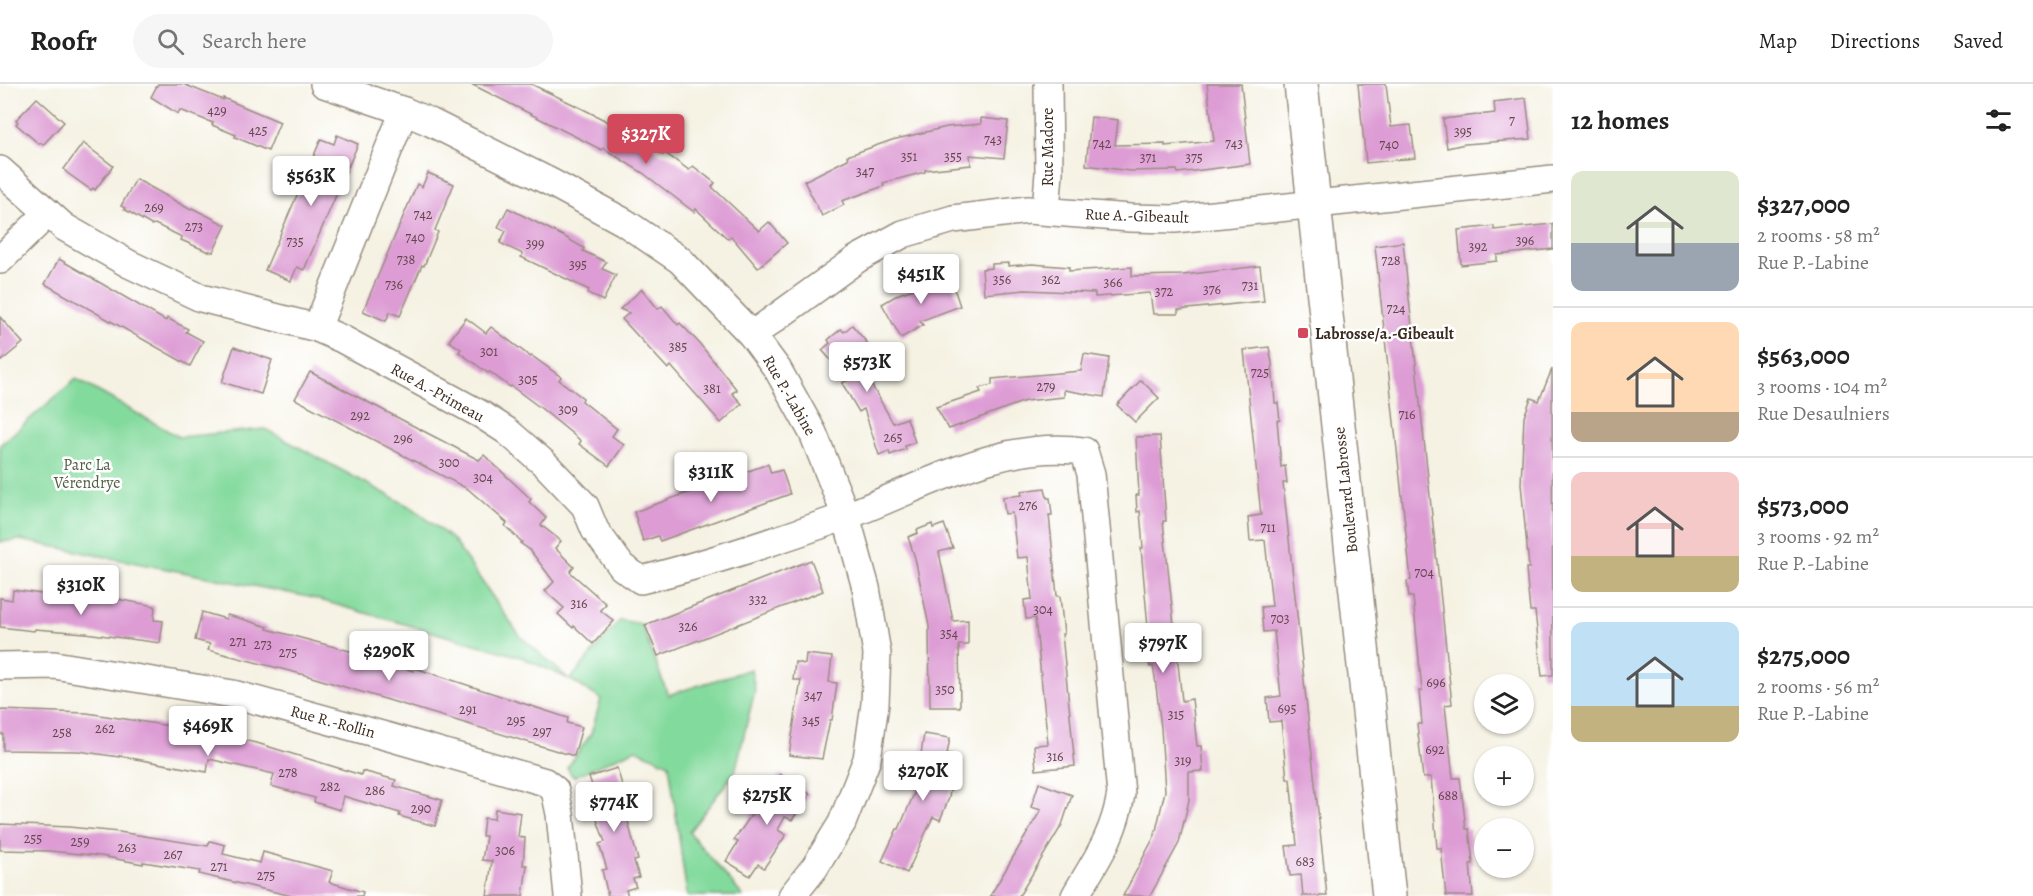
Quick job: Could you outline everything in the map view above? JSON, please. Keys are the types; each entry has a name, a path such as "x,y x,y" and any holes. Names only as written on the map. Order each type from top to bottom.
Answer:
{"main road":[{"name":"Boulevard Labrosse","path":"1301,84 1389,896"}],"street":[{"name":"Rue P.-Labine","path":"324,84 430,122 531,172 624,222 681,260 752,335 778,370 813,433 846,516 866,588 877,653 873,715 867,759 842,823 815,867 792,896"},
{"name":"Rue Madore","path":"1046,210 1049,173 1048,84"},
{"path":"317,328 404,111"},
{"name":"Rue A.-Primeau","path":"0,170 64,227 129,264 201,298 317,328 342,339 482,415 507,431 546,465 585,506 596,530 622,567 641,580 691,568 846,516"},
{"name":"Rue A.-Gibeault","path":"752,335 857,259 903,234 953,219 1028,210 1175,219 1553,179"},
{"path":"0,260 48,213"},
{"path":"846,516 957,470 1027,450 1063,448 1084,451 1091,474 1121,794 1118,816 1108,840 1075,896"},
{"name":"Rue R.-Rollin","path":"0,666 54,665 233,694 545,782 555,790 560,814 568,896"}],"green space":[{"name":"Parc La Vérendrye","path":"76,379 179,437 265,429 414,509 453,540 520,636 569,679 521,657 309,597 20,540 0,542 0,445"},
{"path":"620,620 641,624 668,695 751,669 755,690 735,772 689,832 743,896 687,896 669,764 636,749 573,777 567,768 591,734 601,699 570,680"}],"building":[{"path":"158,84 183,84 280,122 268,151 235,137 236,135 212,125 213,123 180,110 178,114 151,97"},
{"path":"471,84 531,84 583,109 626,131 663,155 665,153 689,170 693,166 715,183 712,187 759,231 769,222 787,243 758,268 731,236 728,239 696,209 694,212 643,173 603,148 602,150"},
{"path":"1207,84 1241,84 1250,164 1178,173 1177,170 1130,171 1086,165 1091,117 1118,120 1115,145 1165,144 1165,146 1214,141"},
{"path":"1358,84 1386,84 1391,127 1411,125 1415,158 1366,163"},
{"path":"37,98 64,122 43,145 16,124 18,122 16,120"},
{"path":"1526,98 1531,139 1465,144 1447,148 1443,119 1495,113 1494,102"},
{"path":"981,118 1008,121 1004,158 970,155 971,165 925,170 925,172 883,183 884,186 842,201 844,205 822,216 804,181 848,159 847,156 892,140 947,127 981,124"},
{"path":"337,135 358,144 304,270 297,267 291,281 265,270 321,139 334,144"},
{"path":"83,143 113,166 95,190 93,188 91,190 64,169"},
{"path":"428,173 454,184 435,230 438,232 400,316 390,312 386,321 363,311 417,184 422,187"},
{"path":"136,179 191,210 192,208 226,225 213,252 181,240 182,237 155,224 151,225 124,209 121,206"},
{"path":"508,208 563,236 584,248 583,251 606,262 602,269 616,275 603,301 588,293 589,290 521,257 523,254 500,243 506,231 498,227"},
{"path":"1553,224 1553,249 1497,255 1497,261 1461,265 1458,230 1494,226 1494,230"},
{"path":"1403,242 1452,704 1445,705 1453,778 1460,778 1466,829 1469,829 1473,864 1470,864 1473,896 1446,896 1441,848 1437,848 1431,777 1423,778 1417,724 1422,724 1419,691 1422,691 1413,597 1409,597 1407,581 1411,580 1375,246"},
{"path":"59,259 166,321 167,318 188,329 186,332 203,341 190,366 45,284"},
{"path":"1009,263 1009,266 1032,264 1069,267 1069,271 1132,267 1132,276 1183,275 1260,266 1264,301 1178,310 1178,314 1153,314 1150,293 1095,297 1095,293 1025,290 984,294 982,269 992,268 992,264"},
{"path":"950,276 960,306 920,321 923,325 901,338 882,304 899,294"},
{"path":"642,289 658,309 662,306 678,325 680,323 699,343 737,390 732,393 742,404 721,423 671,366 668,369 622,319 629,313 620,309"},
{"path":"0,317 23,343 0,362"},
{"path":"466,318 486,333 491,327 561,377 559,380 617,429 612,436 624,445 609,466 579,444 581,441 542,409 459,352 461,349 449,341"},
{"path":"852,325 868,344 855,355 893,423 907,418 915,442 905,446 906,449 890,455 889,451 879,455 864,409 859,412 842,383 848,380 822,350 830,343 828,340 841,329 844,332"},
{"path":"234,347 272,360 261,394 222,382"},
{"path":"1269,347 1275,403 1278,403 1280,420 1277,420 1281,467 1285,466 1287,483 1283,483 1327,896 1303,896 1301,875 1290,876 1286,846 1297,845 1290,779 1287,779 1281,721 1269,722 1267,698 1281,696 1274,631 1263,632 1261,607 1272,606 1265,540 1250,541 1248,517 1261,515 1244,350"},
{"path":"1084,354 1109,358 1104,397 1064,390 1064,397 1025,401 949,429 936,407 981,392 979,388 992,385 992,379 1081,371"},
{"path":"1552,369 1553,675 1542,676 1535,611 1530,611 1526,568 1529,568 1521,484 1524,417 1531,398 1539,401"},
{"path":"310,372 479,460 484,455 531,499 529,502 546,518 541,525 561,541 555,548 574,567 570,572 606,604 600,610 614,621 593,644 574,626 573,628 558,614 564,608 545,591 554,582 530,550 520,543 522,542 505,526 507,523 468,489 295,399"},
{"path":"1141,380 1159,398 1135,422 1117,405"},
{"path":"1160,436 1166,521 1163,521 1182,701 1192,699 1197,746 1201,746 1203,771 1189,772 1189,800 1179,843 1150,896 1123,896 1155,835 1165,791 1155,677 1153,666 1150,667 1148,650 1150,650 1141,548 1143,548 1140,511 1137,512 1136,495 1139,495 1136,437"},
{"path":"768,464 771,473 782,470 790,494 660,541 658,536 643,541 634,512"},
{"path":"1045,488 1047,498 1050,498 1052,515 1049,515 1057,596 1060,596 1064,634 1062,634 1075,766 1036,770 1034,745 1048,744 1035,618 1026,619 1024,600 1032,599 1028,557 1017,558 1012,513 1005,514 1003,497 1022,495 1021,491"},
{"path":"932,524 933,528 944,524 953,548 939,552 953,621 968,620 968,645 959,645 960,707 930,707 929,626 915,558 908,537 918,533 917,530"},
{"path":"811,560 823,591 658,656 645,625"},
{"path":"13,590 63,597 64,594 89,598 89,594 155,606 154,620 163,621 160,643 85,633 0,627 0,598 12,600"},
{"path":"202,612 226,619 227,615 268,627 267,629 365,655 364,657 414,671 415,668 568,718 567,723 582,727 574,756 305,675 208,650 210,644 195,640"},
{"path":"806,654 832,657 829,682 837,683 832,720 830,720 822,759 789,755 801,680 793,680 795,662 805,664"},
{"path":"0,710 87,713 214,733 260,744 361,775 362,771 396,780 394,786 442,800 435,826 343,796 340,810 314,802 315,798 271,786 274,774 209,759 207,772 78,751 3,750"},
{"path":"924,734 950,738 947,754 955,755 949,798 940,820 933,817 907,873 882,861 899,829 924,770 919,769"},
{"path":"617,768 629,809 625,810 638,860 634,861 639,877 633,879 636,887 626,890 628,896 608,896 602,870 607,869 599,844 605,842 588,795 595,793 589,777"},
{"path":"780,774 810,794 792,820 785,817 778,830 786,835 764,868 758,864 750,876 726,861 738,842 734,840"},
{"path":"1039,783 1072,795 1062,825 1019,896 990,896 1041,810 1031,807"},
{"path":"495,809 521,813 518,837 525,838 523,865 527,865 523,896 487,896 492,861 482,860 486,836 482,836 484,818 494,819"},
{"path":"0,824 119,832 208,846 210,841 225,845 223,854 260,863 263,852 333,871 329,882 363,892 362,896 292,896 199,874 200,871 143,862 143,864 101,856 50,851 0,850"}],"place":[{"name":"Labrosse/a.-Gibeault","path":"1303,333"}]}
